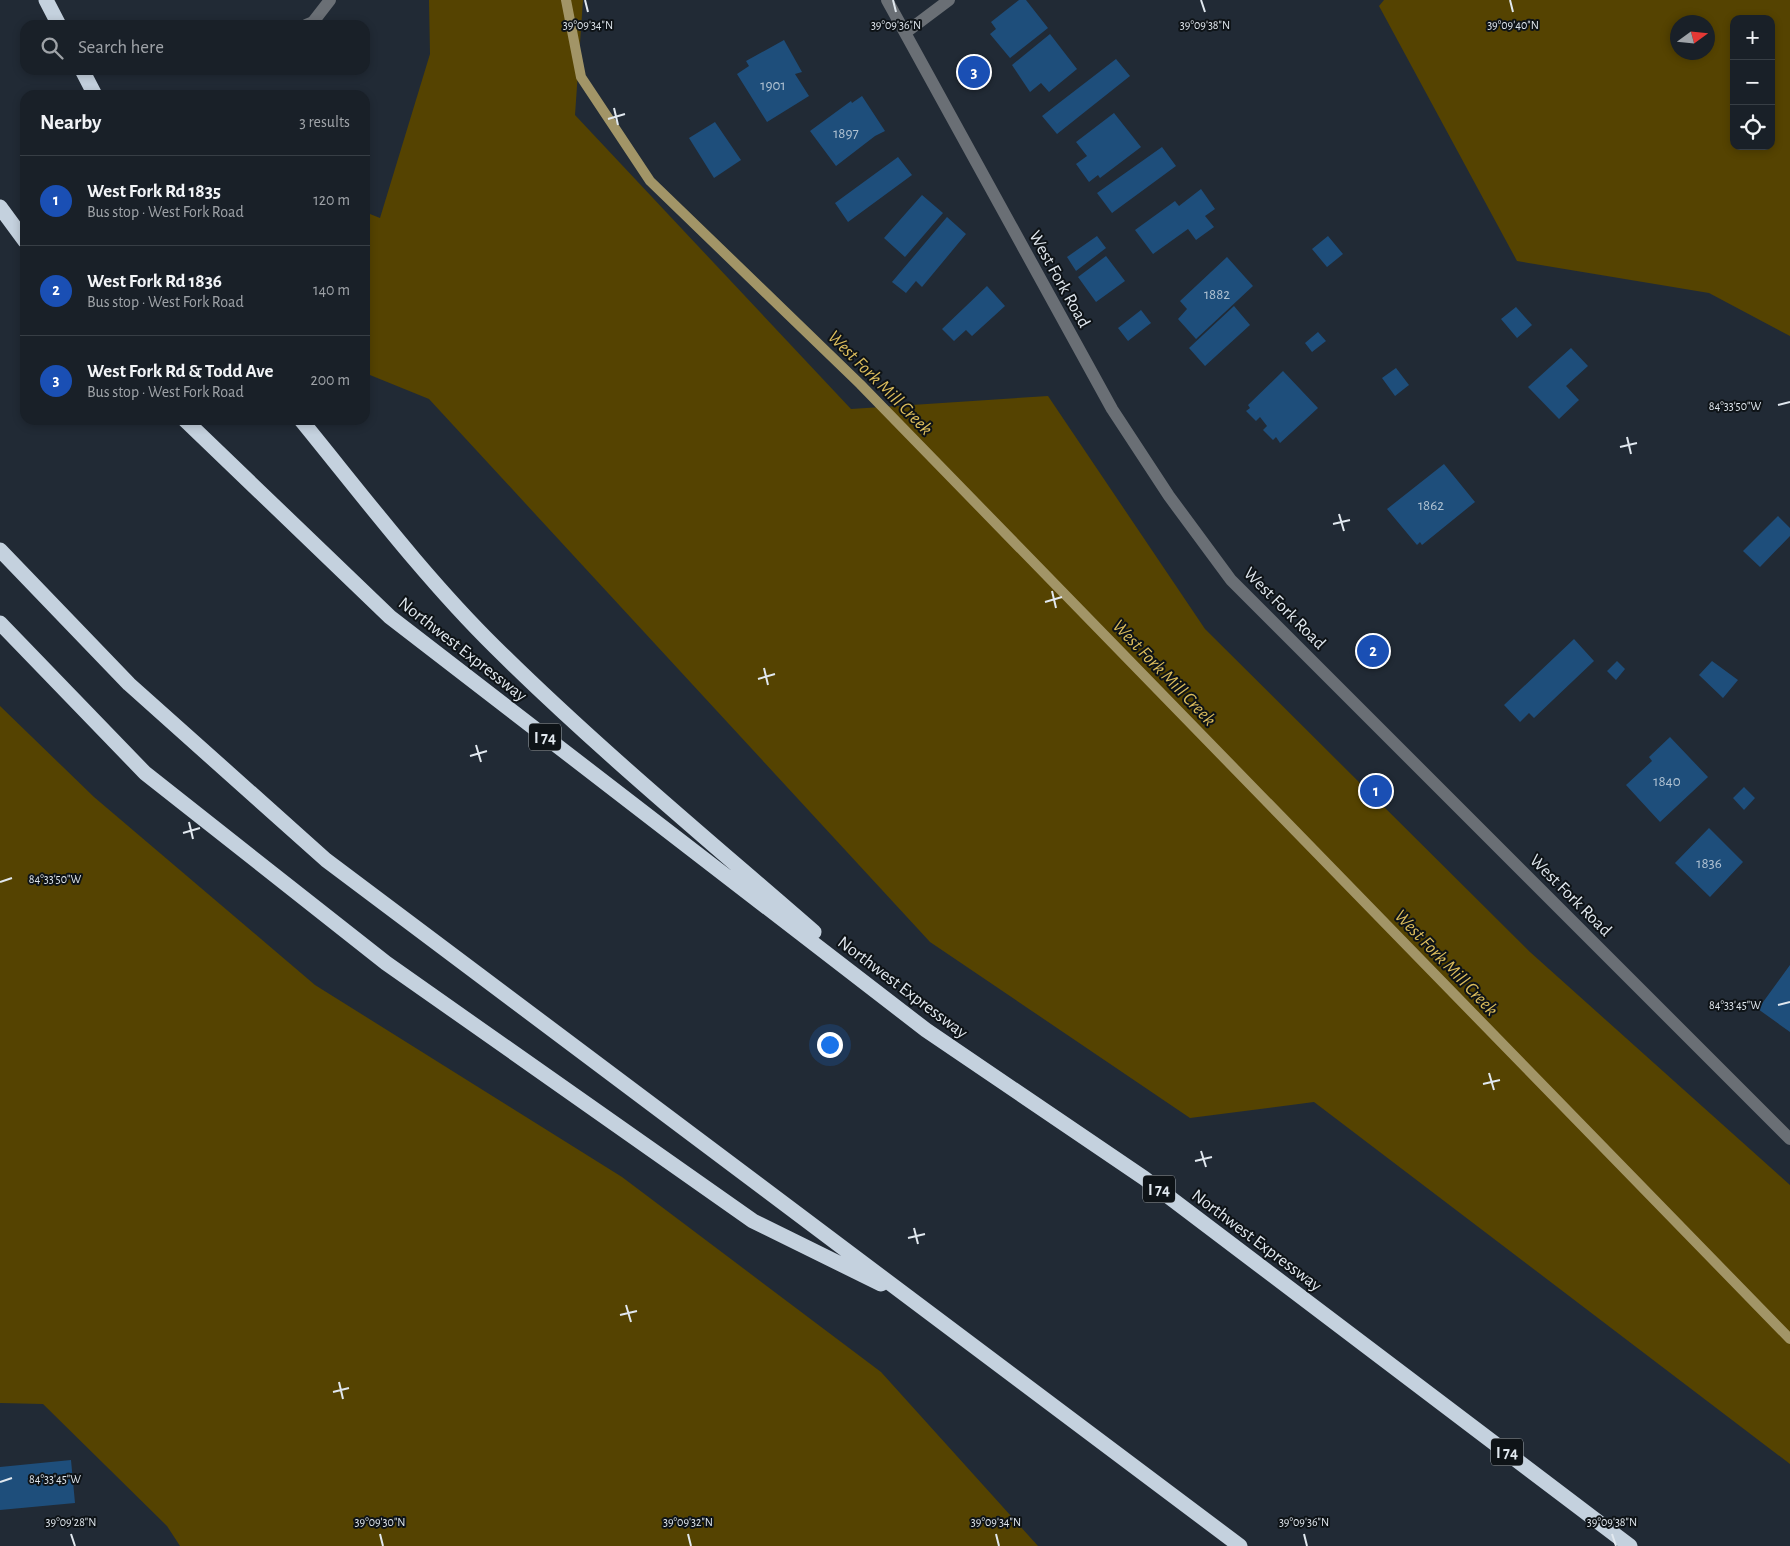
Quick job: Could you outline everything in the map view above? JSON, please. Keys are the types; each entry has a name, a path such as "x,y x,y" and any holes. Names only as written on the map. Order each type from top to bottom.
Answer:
{"highway":[{"path":"46,0 56,20"},
{"path":"85,75 92,90"},
{"path":"0,208 20,234"},
{"name":"Northwest Expressway","path":"189,425 390,617 926,1030 1144,1178 1630,1546"},
{"path":"305,425 404,546 494,646 578,726 926,1030"},
{"path":"0,550 129,684 326,860 1240,1546"},
{"path":"0,623 145,773 386,963 753,1221 916,1302"}],"street":[{"path":"315,20 330,0"},
{"name":"West Fork Road","path":"887,0 1112,409 1169,496 1231,580 1790,1139"},
{"path":"905,33 949,0"}],"shaded area":[{"path":"429,0 583,0 575,115 851,409 1048,396 1205,629 1530,952 1790,1185 1790,1464 1314,1102 1190,1118 930,942 429,399 370,375 370,214 380,218 430,54"},
{"path":"1384,0 1790,0 1790,336 1709,293 1517,261 1379,6"},
{"path":"0,706 94,797 315,985 622,1177 881,1372 1038,1546 180,1546 167,1526 43,1404 0,1403"}],"building":[{"path":"1019,0 1026,0 1048,28 1010,58 990,34 996,29 991,22"},
{"path":"1050,34 1077,69 1049,92 1041,83 1030,92 1012,65"},
{"path":"784,40 802,72 795,74 809,96 767,122 737,74 749,66 746,61"},
{"path":"1116,59 1130,76 1057,134 1042,116"},
{"path":"862,96 885,131 875,136 836,166 810,131 851,101 852,103"},
{"path":"1114,113 1141,147 1100,178 1098,175 1089,182 1076,164 1087,156 1076,142"},
{"path":"715,122 741,160 714,178 689,138"},
{"path":"1162,147 1176,166 1112,213 1097,193"},
{"path":"898,157 912,175 848,222 835,203"},
{"path":"1201,189 1215,209 1205,216 1214,227 1196,240 1188,229 1153,254 1135,230 1175,201 1179,206"},
{"path":"922,195 943,213 905,257 884,238"},
{"path":"947,217 966,234 922,287 916,281 906,293 892,282"},
{"path":"1097,236 1106,248 1076,271 1067,257"},
{"path":"1328,236 1343,254 1327,267 1312,249"},
{"path":"1106,256 1125,281 1096,302 1078,277"},
{"path":"1227,257 1253,286 1196,339 1178,319 1187,309 1180,301"},
{"path":"987,286 1005,306 972,336 966,330 954,341 942,329"},
{"path":"1234,306 1250,325 1205,366 1189,348"},
{"path":"1516,307 1532,325 1517,338 1501,319"},
{"path":"1141,310 1151,323 1128,341 1118,328"},
{"path":"1318,332 1326,341 1312,352 1305,343"},
{"path":"1571,348 1588,366 1566,386 1579,400 1559,419 1528,387"},
{"path":"1396,368 1409,385 1395,396 1382,378"},
{"path":"1283,371 1318,408 1280,443 1276,437 1273,440 1263,430 1267,426 1260,417 1256,421 1246,411 1250,408 1248,405"},
{"path":"1444,464 1475,502 1422,545 1420,542 1417,545 1387,509"},
{"path":"1778,516 1790,528 1790,536 1760,567 1743,551"},
{"path":"1574,639 1594,661 1534,718 1529,713 1520,722 1504,705"},
{"path":"1617,661 1625,669 1616,680 1607,671"},
{"path":"1712,661 1738,680 1723,698 1699,675"},
{"path":"1670,737 1708,777 1660,822 1626,785 1652,761 1649,757"},
{"path":"1744,787 1755,798 1744,810 1733,798"},
{"path":"1709,828 1743,862 1710,897 1675,863"},
{"path":"1790,965 1790,1032 1758,1009"},
{"path":"71,1460 75,1503 0,1510 0,1467"}],"waterway":[{"name":"West Fork Mill Creek","path":"566,0 581,77 650,181 860,384 1790,1339"}],"place":[{"name":"West Fork Rd & Todd Ave","path":"974,72"},
{"name":"West Fork Rd 1836","path":"1373,651"},
{"name":"West Fork Rd 1835","path":"1376,791"}]}
